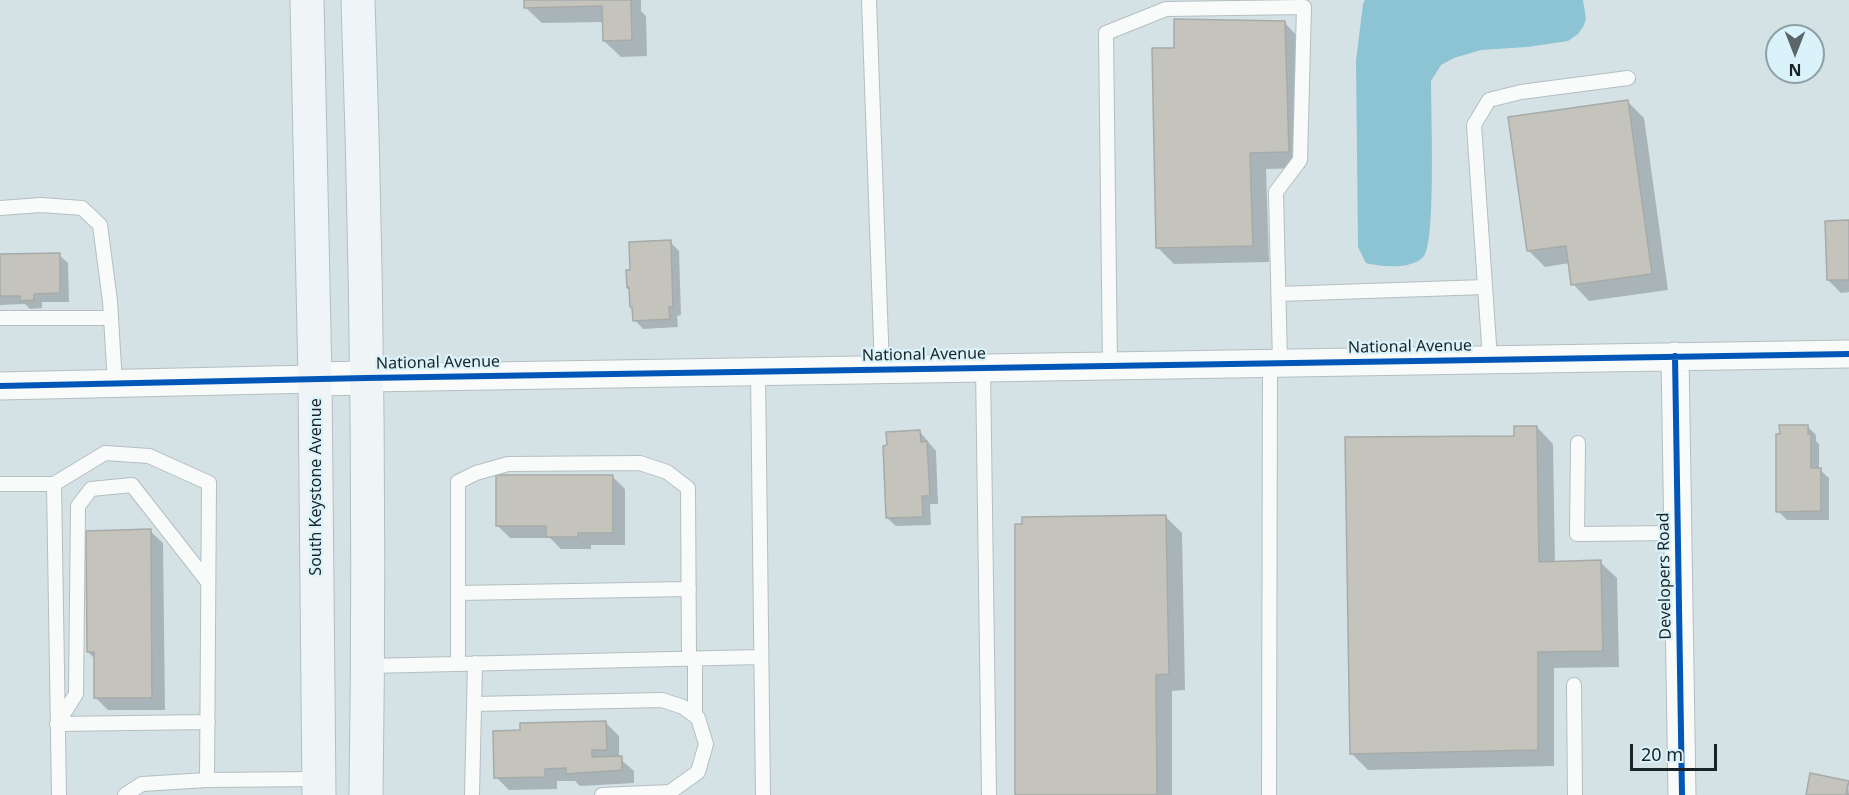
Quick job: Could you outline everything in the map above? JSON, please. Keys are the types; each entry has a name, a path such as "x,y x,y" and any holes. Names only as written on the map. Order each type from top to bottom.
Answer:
{"main road":[{"name":"South Keystone Avenue","path":"307,0 315,379 318,787"},
{"path":"358,0 366,378 368,666 366,795"}],"street":[{"name":"National Avenue","path":"0,386 1849,354"},
{"name":"Developers Road","path":"1675,357 1682,795"}],"lane":[{"path":"869,0 882,369"},
{"path":"1110,366 1106,33 1166,9 1304,7 1300,160 1276,192 1279,294 1275,363 1269,795"},
{"path":"1490,359 1474,125 1489,100 1521,92 1628,78"},
{"path":"0,208 41,205 82,208 100,225 115,384"},
{"path":"1279,294 1485,287"},
{"path":"0,318 110,318"},
{"path":"982,368 989,795"},
{"path":"758,372 763,795"},
{"path":"1578,443 1577,534 1678,533"},
{"path":"0,484 54,484 105,453 149,456 209,483 207,780"},
{"path":"458,664 458,482 476,473 508,464 640,463 667,472 688,488 689,589 695,716"},
{"path":"54,484 58,795"},
{"path":"57,724 76,694 78,506 90,489 132,485 208,582"},
{"path":"458,593 689,589"},
{"path":"368,666 760,657"},
{"path":"472,795 475,663"},
{"path":"1574,686 1575,795"},
{"path":"474,704 662,700 683,707 698,718 706,744 698,772 670,792 602,795"},
{"path":"57,724 208,722"},
{"path":"125,795 142,784 207,780 318,787"}],"water":[{"path":"1365,0 1583,0 1586,19 1578,34 1568,41 1481,50 1454,58 1441,65 1431,81 1431,202 1428,246 1424,256 1412,264 1380,266 1366,263 1358,247 1356,61"}],"building":[{"path":"524,0 631,0 632,40 603,41 602,6 524,8"},
{"path":"1174,19 1285,21 1289,152 1250,153 1253,246 1156,248 1152,48 1174,48"},
{"path":"1628,100 1652,274 1571,285 1566,246 1527,251 1508,117"},
{"path":"1849,220 1849,280 1827,280 1825,221"},
{"path":"671,240 673,307 669,307 670,319 633,321 626,270 630,270 629,242"},
{"path":"60,253 60,293 34,294 34,300 20,301 20,296 0,296 0,254"},
{"path":"1779,425 1808,425 1808,434 1811,434 1811,468 1821,468 1821,511 1776,512 1776,434 1780,434"},
{"path":"1514,426 1537,426 1539,562 1601,560 1603,651 1538,652 1538,750 1350,754 1345,437 1514,436"},
{"path":"920,430 921,442 927,441 930,496 922,496 923,517 886,518 883,446 887,445 886,432"},
{"path":"496,475 613,475 613,533 578,533 578,537 546,537 546,526 496,526"},
{"path":"1166,515 1169,674 1156,675 1157,795 1015,795 1015,524 1022,524 1022,517"},
{"path":"151,529 152,698 94,698 94,652 87,652 86,531"},
{"path":"606,721 607,750 592,750 592,757 622,756 622,770 566,774 566,768 545,769 545,777 494,778 493,731 520,730 520,723"},
{"path":"1810,773 1849,781 1846,793 1849,795 1806,795"}],"cycle path":[{"path":"0,386 1849,354"},
{"path":"1675,356 1682,795"}]}
